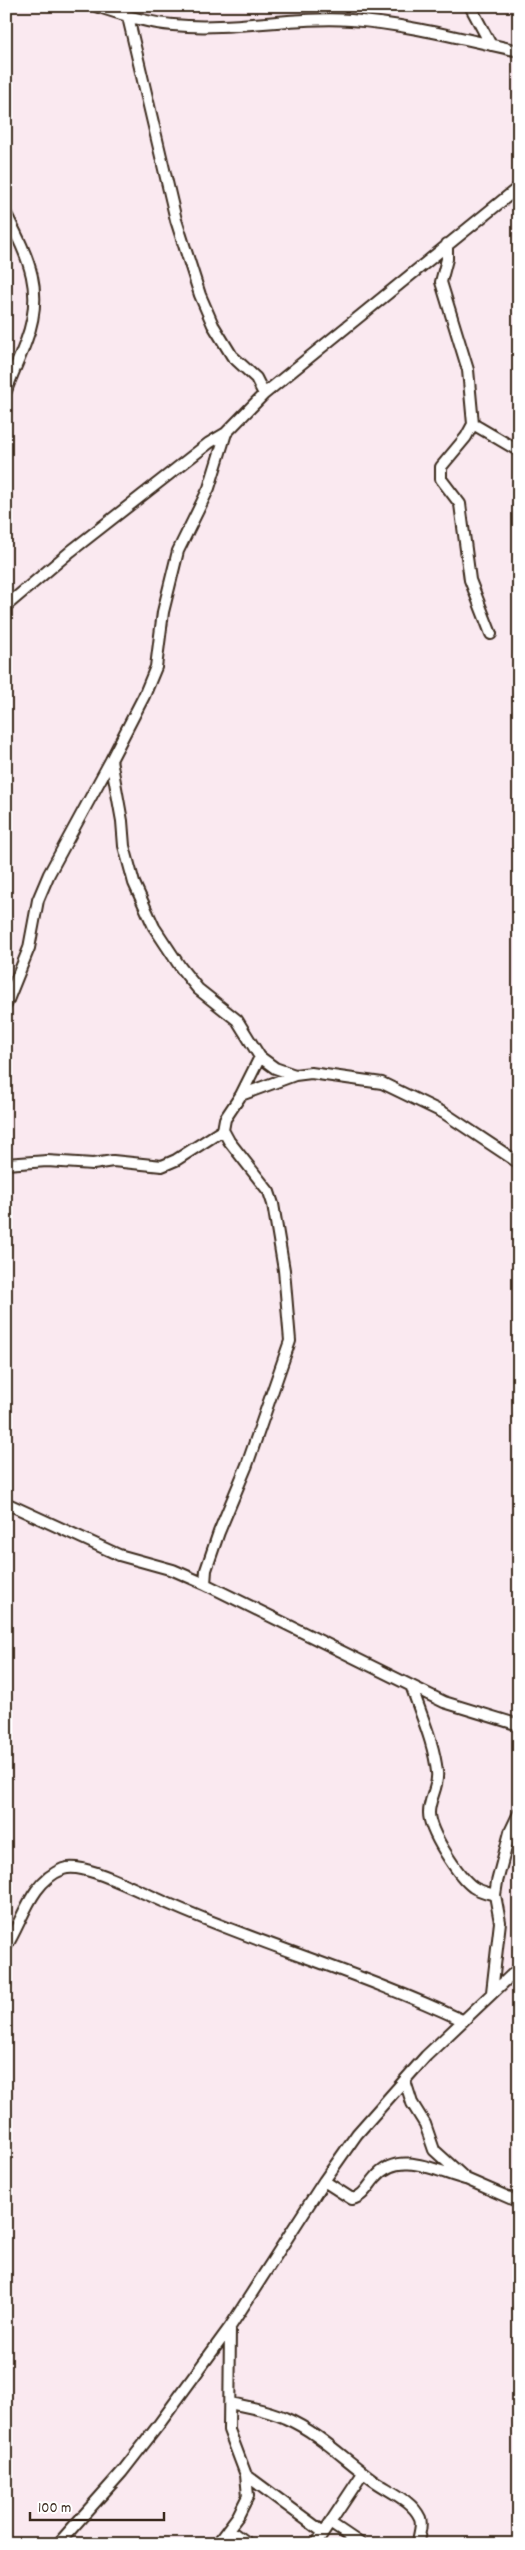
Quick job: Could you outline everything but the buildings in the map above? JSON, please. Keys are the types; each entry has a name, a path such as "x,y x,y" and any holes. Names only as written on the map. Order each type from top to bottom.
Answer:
{"street":[{"path":"96,6 128,17 173,25 215,25 311,19 351,20 384,24 519,51"},
{"path":"470,6 490,45"},
{"path":"128,17 176,220 200,295 213,325 229,350 256,378 264,394"},
{"path":"6,606 71,551 210,443 226,433 264,394 519,187"},
{"path":"6,214 20,240 33,275 36,292 33,319 6,391"},
{"path":"447,244 441,282 468,370 473,424 442,467 440,479 460,504 470,580 492,634"},
{"path":"473,424 519,451"},
{"path":"6,1005 29,948 38,900 48,874 111,760 144,696 156,667 164,612 178,551 209,488 226,433"},
{"path":"111,760 128,864 154,927 198,989 237,1020 260,1057 275,1068 295,1075"},
{"path":"205,1584 206,1570 219,1532 247,1465 290,1341 284,1270 273,1204 269,1192 229,1142 223,1130 225,1120 241,1095 260,1057"},
{"path":"241,1095 295,1075 311,1073 382,1083 444,1113 519,1163"},
{"path":"6,1164 47,1161 93,1164 113,1161 162,1166 176,1160 223,1130"},
{"path":"6,1503 120,1555 173,1570 205,1584 255,1607 412,1688 444,1702 519,1725"},
{"path":"412,1688 429,1737 437,1772 438,1786 429,1806 431,1827 464,1878 475,1888 495,1895"},
{"path":"492,1992 500,1922 495,1895 510,1832 519,1813"},
{"path":"6,1947 38,1888 51,1876 73,1867 85,1869 123,1884 211,1924 341,1969 415,1998 462,2020"},
{"path":"58,2544 122,2472 230,2327 324,2181 357,2134 462,2020 519,1968"},
{"path":"405,2081 412,2103 424,2124 434,2150 466,2180"},
{"path":"324,2181 352,2199 360,2196 381,2172 391,2164 407,2162 466,2180 519,2202"},
{"path":"217,2544 238,2516 248,2496 246,2475 229,2430 230,2327"},
{"path":"230,2403 285,2417 302,2426 414,2509 420,2518 421,2526 418,2544"},
{"path":"316,2544 364,2472"},
{"path":"246,2475 323,2532"},
{"path":"330,2523 362,2544"},
{"path":"228,2529 248,2544"}]}
